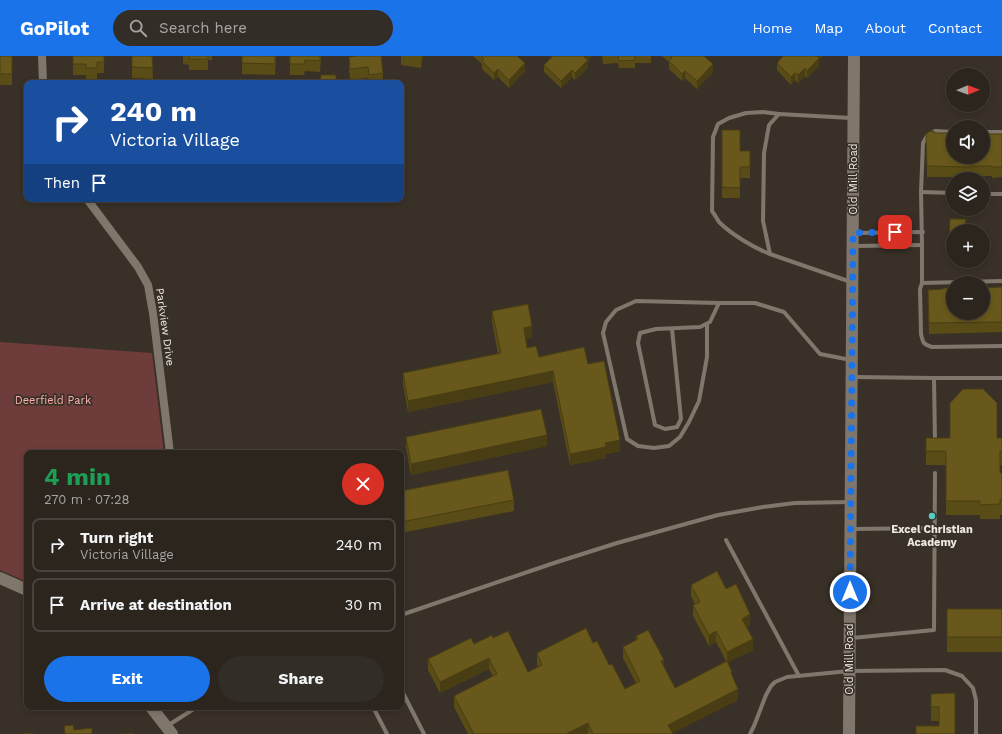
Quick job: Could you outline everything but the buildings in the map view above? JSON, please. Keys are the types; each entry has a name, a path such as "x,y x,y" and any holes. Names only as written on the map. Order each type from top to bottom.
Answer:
{"street":[{"path":"42,56 43,80"},
{"name":"Old Mill Road","path":"849,734 854,56"},
{"name":"Parkview Drive","path":"90,202 138,268 148,285 153,313 170,450"},
{"path":"0,578 24,589"},
{"path":"153,710 169,730"}],"lane":[{"path":"852,283 760,250 732,233 719,221 712,211 713,137 718,124 729,118 746,113 763,112 854,118"},
{"path":"770,254 763,221 764,153 769,125 779,114"},
{"path":"946,132 935,131 927,136 923,143 922,283 920,289 922,341 925,345 932,347 1002,346"},
{"path":"990,132 1002,132"},
{"path":"922,192 946,193"},
{"path":"990,194 1002,194"},
{"path":"853,233 922,232"},
{"path":"852,246 922,245"},
{"path":"922,283 1002,281"},
{"path":"707,324 707,357 699,401 689,422 680,437 669,446 654,448 638,446 627,439 603,333 606,322 616,310 636,301 755,303 784,312 820,354 852,360"},
{"path":"672,329 681,419 678,427 665,429 655,425 638,343 640,333 656,329 700,327 710,322 719,303"},
{"path":"851,377 1002,378"},
{"path":"934,378 935,447"},
{"path":"849,639 934,630 935,473"},
{"path":"404,613 617,543 718,515 795,503 850,502"},
{"path":"850,529 935,528"},
{"path":"726,540 799,676"},
{"path":"750,734 771,686 775,682 787,677 849,671 945,670 962,676 973,688 976,700 976,734"},
{"path":"404,695 424,734"},
{"path":"169,730 193,710"},
{"path":"375,710 387,734"}],"green space":[{"name":"Deerfield Park","path":"0,342 152,353 164,450 24,450 24,581 0,570"}],"place":[{"name":"Excel Christian Academy","path":"932,516"}],"route":[{"path":"850,592 853,233 895,232"}]}
